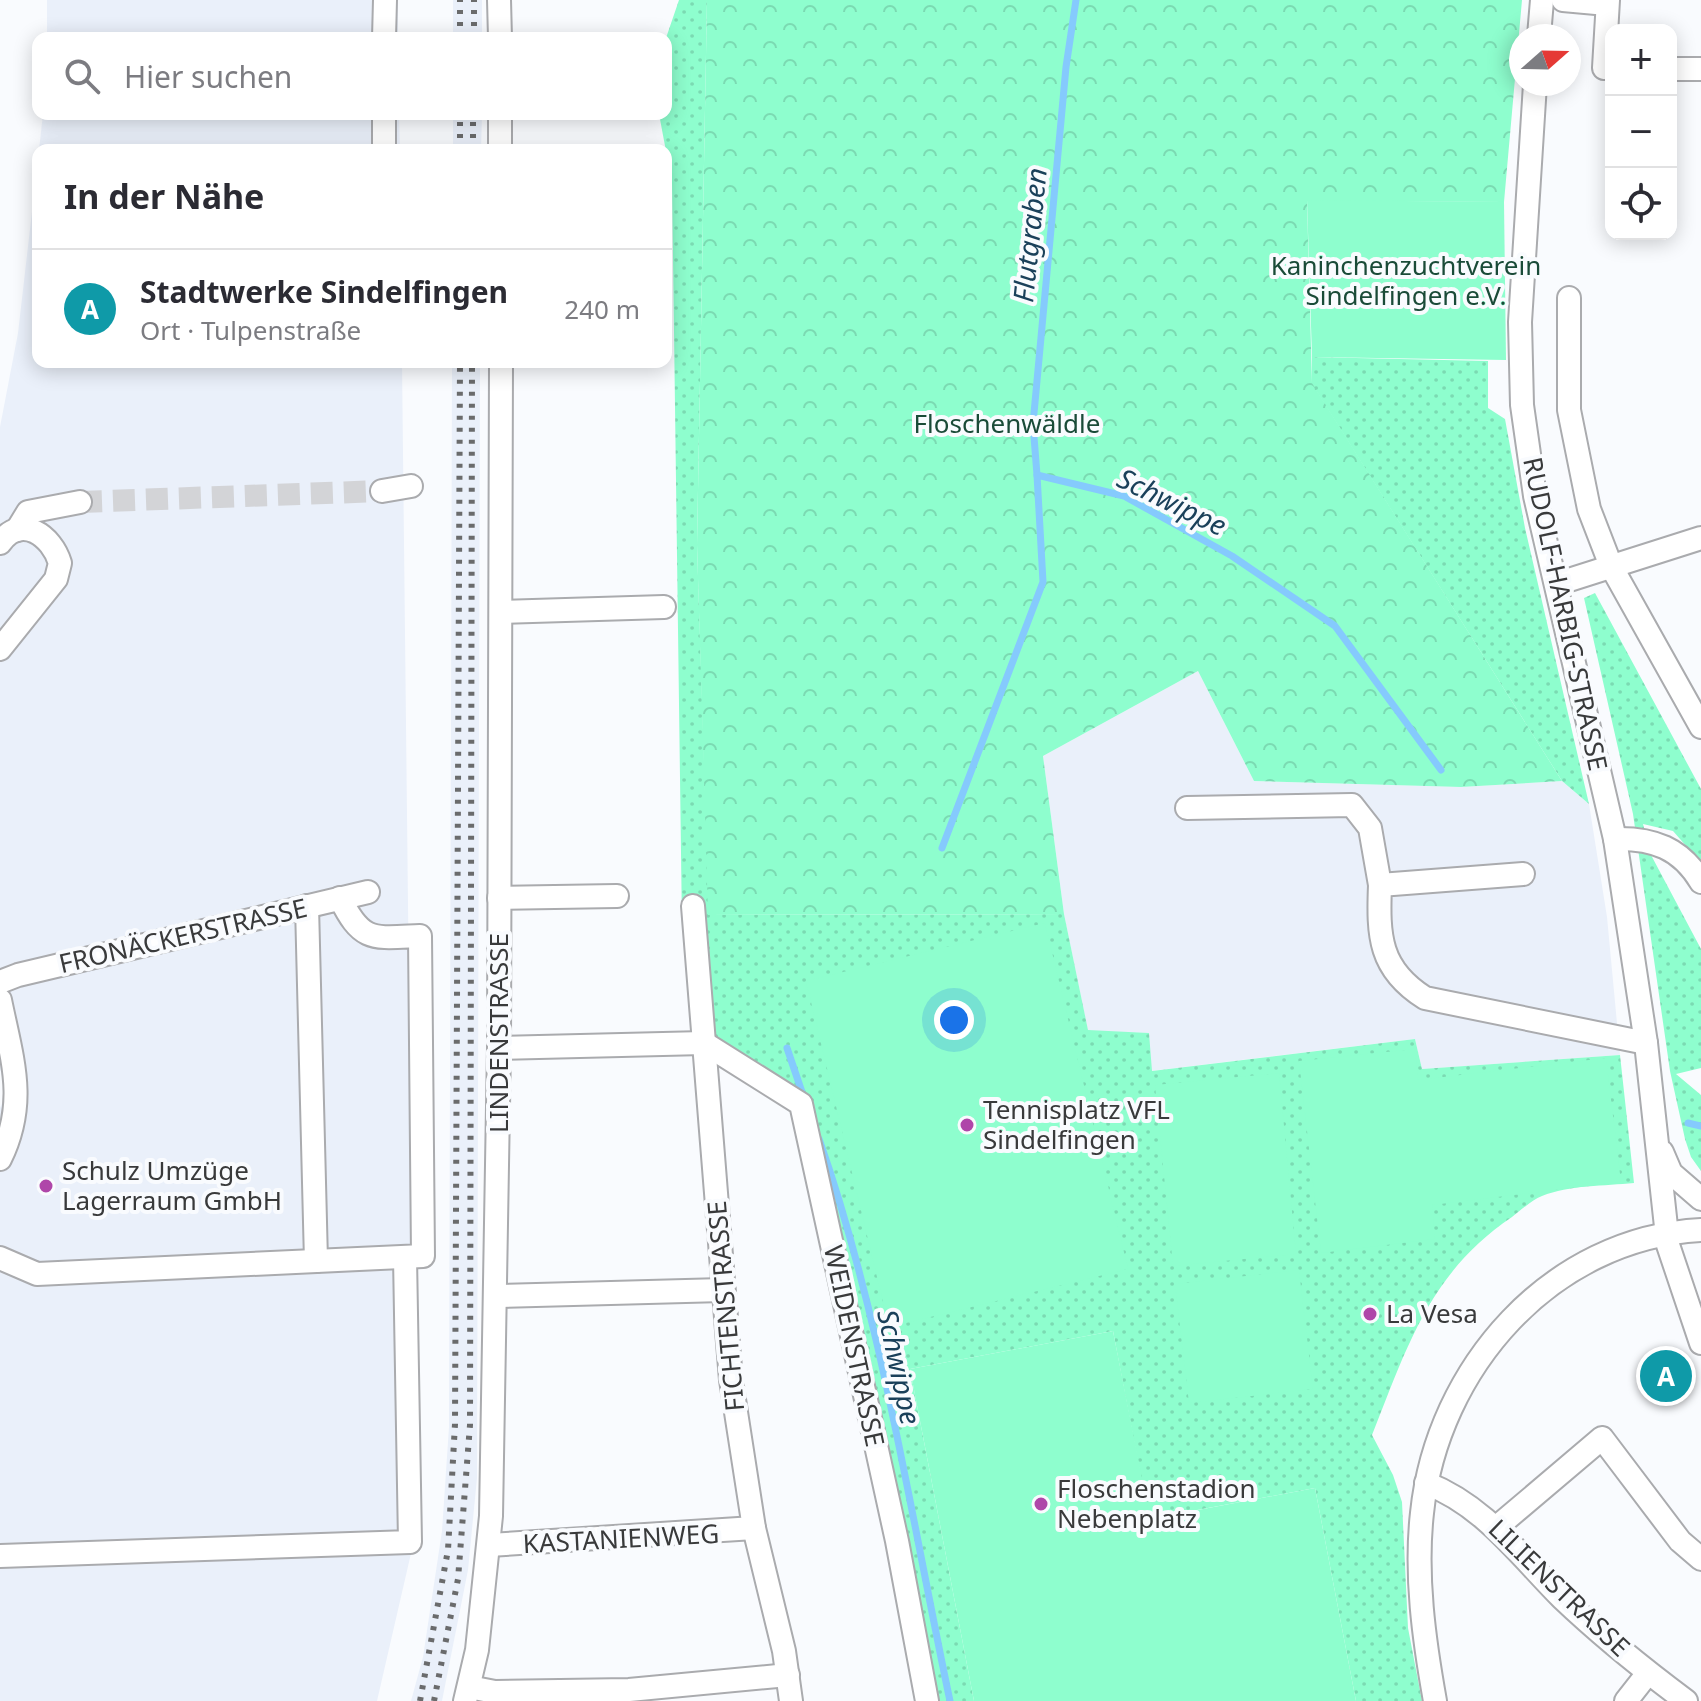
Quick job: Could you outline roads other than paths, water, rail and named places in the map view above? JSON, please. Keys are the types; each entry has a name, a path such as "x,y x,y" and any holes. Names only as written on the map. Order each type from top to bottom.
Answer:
{"street":[{"path":"384,32 385,0"},
{"path":"499,0 500,32"},
{"path":"1540,24 1542,0"},
{"path":"1563,0 1607,2 1606,24"},
{"path":"1605,46 1605,68"},
{"path":"1677,69 1701,69"},
{"name":"RUDOLF-HARBIG-STRASSE","path":"1534,96 1520,322 1522,405 1535,496 1615,839 1646,1043 1666,1235 1701,1343"},
{"path":"384,120 384,144"},
{"path":"500,120 500,144"},
{"path":"1569,298 1569,410 1589,509 1611,566 1701,727"},
{"name":"LINDENSTRASSE","path":"467,1694 489,1545 497,1296 501,368"},
{"path":"382,491 411,486"},
{"path":"8,536 28,512 80,502"},
{"path":"0,649 56,579 60,563 47,536 33,529 8,536"},
{"path":"1569,580 1701,538"},
{"path":"502,612 664,607"},
{"path":"1187,808 1352,805 1370,828 1380,885 1378,918 1387,963 1405,985 1425,998 1646,1043"},
{"path":"1615,839 1633,839 1672,848 1692,866 1701,882"},
{"path":"1380,885 1523,874"},
{"name":"FRONÄCKERSTRASSE","path":"0,982 18,975 368,892"},
{"path":"499,898 617,896"},
{"path":"0,1258 37,1274 423,1256 420,936 377,938 354,927 340,898"},
{"path":"307,906 316,1261"},
{"name":"FICHTENSTRASSE","path":"693,906 731,1380 754,1528 788,1675 791,1701"},
{"path":"0,1000 17,1082 17,1112 0,1159"},
{"path":"499,1048 704,1043"},
{"name":"WEIDENSTRASSE","path":"704,1043 801,1104 897,1541 927,1701"},
{"name":"RUDOLF-HARBIG-STRASSE","path":"1656,1140 1671,1173 1701,1199"},
{"path":"1435,1701 1422,1602 1421,1515 1426,1483 1446,1419 1463,1383 1501,1331 1532,1300 1570,1270 1604,1252 1666,1235 1701,1230"},
{"path":"0,1556 108,1548 410,1542 405,1257"},
{"path":"497,1296 723,1290"},
{"path":"1497,1527 1602,1438 1680,1541 1701,1559"},
{"name":"LILIENSTRASSE","path":"1426,1483 1478,1512 1497,1527 1563,1598 1648,1673 1686,1701"},
{"name":"KASTANIENWEG","path":"489,1545 754,1528"},
{"path":"1626,1701 1648,1673"},
{"path":"467,1694 613,1690 788,1675"}],"waterway":[{"name":"Flutgraben","path":"1037,475 1033,424 1066,67 1076,0"},
{"name":"Schwippe","path":"942,848 1043,582 1037,475 1124,496 1232,556 1335,626 1441,770"},
{"name":"Schwippe","path":"787,1048 805,1101"},
{"name":"Schwippe","path":"1688,1123 1701,1126"},
{"name":"Schwippe","path":"819,1139 841,1206 877,1346 950,1701"}],"tunnel":[{"path":"80,502 382,491"}],"railway":[{"path":"460,0 460,32"},
{"path":"474,0 474,32"},
{"path":"460,120 460,144"},
{"path":"473,120 473,144"},
{"path":"420,1701 448,1550 455,1424 460,368"},
{"path":"434,1701 458,1579 470,1425 472,368"}],"place":[{"name":"Tennisplatz VFL Sindelfingen","path":"967,1125"},
{"name":"Schulz Umzüge Lagerraum GmbH","path":"46,1186"},
{"name":"La Vesa","path":"1370,1314"},
{"name":"Stadtwerke Sindelfingen","path":"1666,1376"},
{"name":"Floschenstadion Nebenplatz","path":"1041,1504"}],"park label":[{"name":"Kaninchenzuchtverein Sindelfingen e.V.","path":"1406,281"},
{"name":"Floschenwäldle","path":"1007,424"}]}
